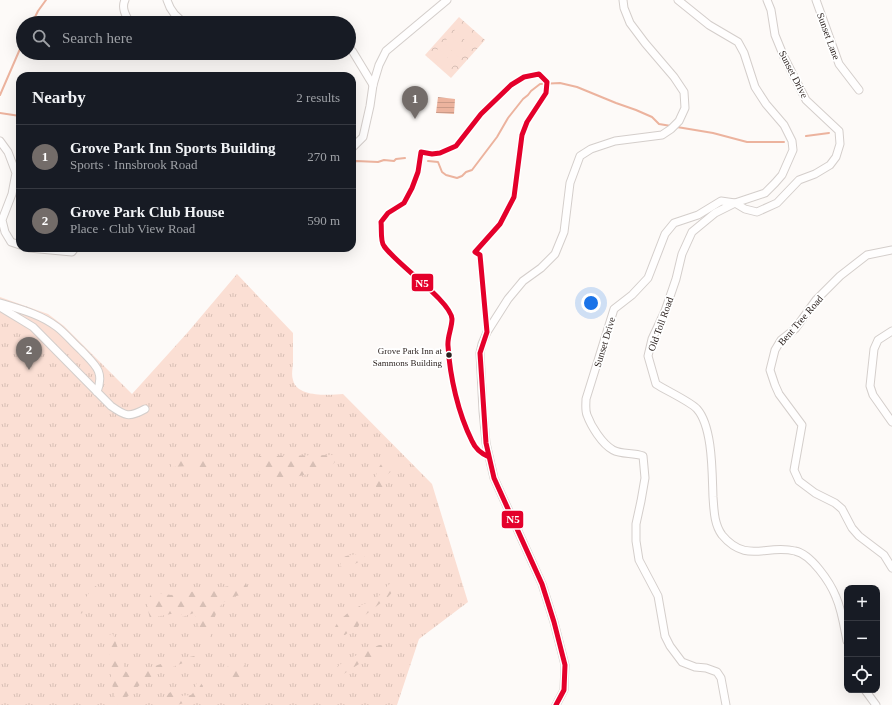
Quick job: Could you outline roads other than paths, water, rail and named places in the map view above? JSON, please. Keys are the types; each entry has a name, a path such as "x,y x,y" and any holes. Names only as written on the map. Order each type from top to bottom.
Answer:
{"street":[{"path":"125,0 123,4 126,16"},
{"path":"167,0 170,9 176,16"},
{"path":"356,144 363,137 373,85 379,65 386,51 447,0"},
{"path":"556,705 564,690 565,665 542,584 494,478 486,443 480,353 487,332 508,299 524,281 541,268 555,254 564,232 570,183 580,156 591,149 615,141 662,135 679,121 685,108 684,92 674,77 630,23 624,8 623,0"},
{"name":"Old Toll Road","path":"678,0 709,25 738,42 744,53 754,87 784,125 792,141 793,150 782,174 765,193 735,203 715,213 692,232 682,254 676,279 665,311 652,339 648,356 656,384 697,409 705,422 710,451 714,514 720,533 728,542 736,548 744,551 756,552 787,550 799,552 808,557 836,597 844,629"},
{"name":"Sunset Drive","path":"726,705 722,678 717,672 706,668 695,667 682,662 670,646 665,636 658,596 639,560 636,541 636,524 645,478 643,456 613,450 602,440 594,430 586,414 586,399 614,309 632,295 648,278 665,234 674,223 698,215 721,200 735,203 745,209 757,212 777,203 799,180 830,166 836,157 840,144 839,131 806,100 784,58 775,35 771,10 767,0"},
{"name":"Sunset Lane","path":"816,0 839,64 859,90"},
{"path":"356,57 373,85"},
{"path":"0,141 8,152 16,174 12,194 2,220 4,232 11,242 16,244"},
{"name":"Bent Tree Road","path":"892,250 867,255 856,262 840,276 816,300 795,328 781,340 775,350 770,370 779,394 802,425 794,470 799,481 810,490 842,509 852,528 859,536 884,556 892,568"},
{"path":"0,302 33,314 57,327 91,360 99,370 101,382 97,392"},
{"path":"0,307 33,327 111,406 129,416 138,414 145,409"},
{"path":"892,331 878,340 874,349 870,386 873,395 892,422"},
{"path":"867,693 876,705"}],"waterway":[{"path":"36,16 46,0"},
{"path":"0,95 16,58"},
{"path":"428,161 438,162 442,172 446,175 457,178 472,170 523,99 540,84 560,83 577,87 652,117 659,124 671,126"},
{"path":"0,113 16,115"},
{"path":"677,127 713,133 747,142 784,142"},
{"path":"806,136 829,133"},
{"path":"356,161 378,162 384,160 394,161 396,159 405,158"}],"place":[{"name":"Grove Park Inn Sports Building","path":"415,119"},
{"name":"Grove Park Inn at Sammons Building","path":"449,355"},
{"name":"Grove Park Club House","path":"29,370"}]}
